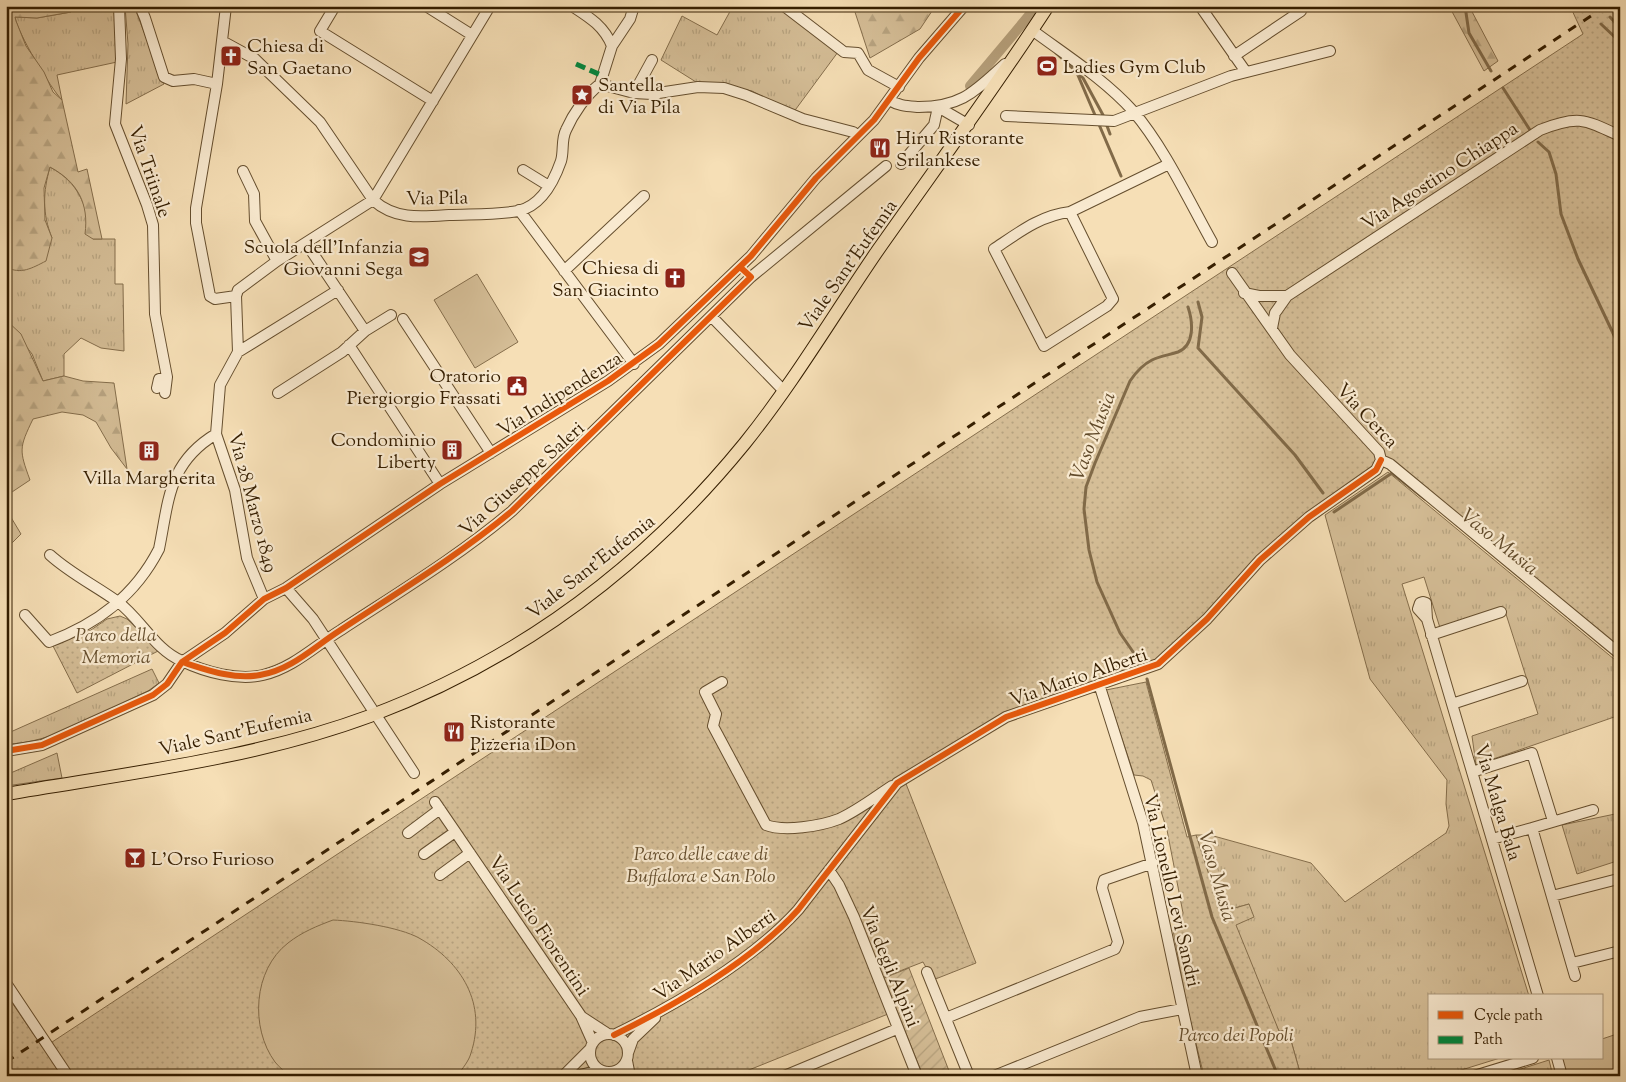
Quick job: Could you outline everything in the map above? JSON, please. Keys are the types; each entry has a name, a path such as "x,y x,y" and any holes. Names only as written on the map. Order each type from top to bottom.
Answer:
{"main road":[{"name":"Viale Sant'Eufemia","path":"6,794 212,758 289,742 376,714 509,651 568,612 662,535 701,495 746,441 878,251 969,125 1048,6"}],"street":[{"name":"Via Triinale","path":"119,6 121,59 115,124 153,225 155,314 168,377 161,390"},
{"path":"140,6 164,77 174,81 194,79 217,84"},
{"path":"226,6 217,84 196,208 196,223 210,296 215,299 236,296"},
{"path":"426,6 472,36"},
{"path":"338,290 238,352 236,296 247,282 277,260 373,200 490,6"},
{"path":"572,6 592,18 602,28 612,46"},
{"path":"634,6 630,19 612,46 600,84 634,93 652,94 698,87 724,88 746,95 803,119 853,132 858,136"},
{"path":"784,6 844,52 858,53 868,70 899,87"},
{"name":"Via Indipendenza","path":"182,662 210,644 264,600 286,588 440,484 634,364 659,344 740,267 816,178 858,136 889,100 920,58 964,6"},
{"path":"1200,6 1246,72"},
{"path":"333,7 320,31 433,101"},
{"path":"1234,56 1302,12"},
{"path":"1032,30 1099,79 1134,112 1168,164 1212,242"},
{"path":"222,42 255,59 320,122 373,200"},
{"path":"1006,116 1114,121 1246,72 1330,51"},
{"path":"889,100 905,106 938,107 960,101 980,86 1015,54"},
{"path":"634,93 652,60"},
{"name":"Via Pila","path":"373,200 382,208 398,216 432,216 519,210 540,199 561,160 565,131 591,92 600,84"},
{"path":"938,107 969,125"},
{"path":"901,164 934,125 938,107"},
{"name":"Via Agostino Chiappa","path":"1272,328 1275,313 1287,296 1540,130 1571,120 1582,120 1620,136"},
{"path":"1070,212 1113,299 1107,306 1044,346 994,248 1030,225 1060,213 1070,212 1168,164"},
{"name":"Via Giuseppe Saleri","path":"182,662 229,675 262,675 292,664 325,640 473,544 526,498 751,277 886,166"},
{"path":"523,170 548,186"},
{"path":"243,171 254,194 255,221 277,260"},
{"path":"564,271 644,196"},
{"path":"519,210 634,364"},
{"path":"306,243 365,331"},
{"path":"740,267 751,277"},
{"name":"Via Cerca","path":"1232,273 1244,293 1272,328 1290,356 1379,452 1380,460 1390,464 1620,654"},
{"path":"1244,293 1259,296 1287,296"},
{"path":"278,393 342,352 365,331 392,315"},
{"path":"712,316 783,390"},
{"name":"Via Indipendenza","path":"403,319 491,453"},
{"path":"659,344 670,356"},
{"path":"349,345 440,484"},
{"name":"Via 28 Marzo 1849","path":"238,352 220,385 216,434 235,490 247,558 264,600"},
{"path":"25,615 47,643 77,632 119,603 153,560 159,549 176,473 189,455 216,434"},
{"name":"Via Mario Alberti","path":"722,682 705,692 716,714 713,726 766,825 773,828 804,827 838,819 1006,717 1158,664 1208,618 1260,560 1309,517 1376,470 1380,460"},
{"path":"6,751 42,745 153,695 167,684 182,662 170,656 119,603 77,577 50,555"},
{"path":"286,588 313,620 414,773"},
{"path":"1431,635 1501,612"},
{"name":"Via Malga Bala","path":"1426,619 1537,994"},
{"path":"1452,704 1522,681"},
{"name":"Via Lionello Levi Sandri","path":"1099,684 1143,823 1197,1076"},
{"path":"1472,772 1532,753 1554,820"},
{"name":"Via Mario Alberti","path":"611,1034 667,1007 780,930 897,783"},
{"name":"Via Lucio Fiorentini","path":"408,833 438,806 581,1016 592,1046"},
{"path":"1492,839 1593,810"},
{"path":"1532,828 1576,976"},
{"path":"424,854 455,832"},
{"name":"Via Lucio Fiorentini","path":"440,875 470,854"},
{"path":"946,1018 1114,949 1118,942 1102,888 1104,880 1153,863"},
{"name":"Via degli Alpini","path":"829,870 854,916 917,1076"},
{"path":"1552,896 1618,879"},
{"path":"1572,963 1620,950"},
{"path":"927,972 969,1076"},
{"path":"6,983 68,1076"},
{"name":"Via Mario Alberti","path":"627,1058 637,1035 667,1007"},
{"path":"994,1076 1140,1017 1182,1009"},
{"name":"Via Lucio Fiorentini","path":"581,1016 611,1034"},
{"path":"784,1076 897,1029"},
{"path":"563,1076 592,1046 597,1038 611,1034 625,1042 630,1076"},
{"path":"592,1046 592,1061 605,1072"},
{"path":"576,1076 618,1070 627,1058"},
{"path":"1474,1076 1526,1060"},
{"path":"1558,1060 1562,1076"}],"green space":[{"path":"6,6 75,6 71,12 37,18 15,17 26,46 44,72 53,92 62,100 78,172 87,169 102,239 93,239 85,234 85,213 80,195 68,180 50,167 44,188 45,220 52,238 46,261 22,270 6,267"},
{"path":"75,6 114,6 117,62 57,75 62,100 50,85 35,60 15,17 37,18 71,12"},
{"path":"125,6 134,6 164,84 126,104 128,44"},
{"path":"733,6 776,6 838,52 793,113 752,91 696,82 661,60 682,16 717,35"},
{"path":"853,6 928,6 932,11 920,29 870,58"},
{"path":"1449,6 1469,6 1498,61 1484,71"},
{"name":"Parco delle cave di Buffalora e San Polo","path":"1570,6 1620,6 1620,650 1389,459 1311,513 1157,662 1004,712 903,776 976,963 933,980 923,962 874,981 888,1014 734,1076 6,1076 6,994 43,1048 1583,34"},
{"path":"50,167 61,174 76,189 84,206 93,239 115,239 115,284 123,284 124,351 101,348 81,338 64,354 64,376 43,381 32,354 6,320 6,267 52,238 45,211 46,185"},
{"path":"477,274 518,342 475,368 434,300"},
{"path":"6,320 21,334 43,381 64,376 83,381 114,383 127,469 111,448 96,422 83,415 62,412 33,419 22,449 30,480 6,496"},
{"path":"1388,472 1620,664 1620,715 1476,765 1472,736 1538,714 1505,611 1441,631 1424,577 1402,584 1528,994 1428,994 1428,1060 1494,1060 1442,1076 1301,1076 1288,1030 1279,1032 1235,925 1249,904 1221,912 1196,835 1210,835 1311,863 1345,902 1446,833 1449,826 1446,804 1447,780 1370,679 1325,515"},
{"path":"6,509 21,534 6,549"},
{"name":"Parco della Memoria","path":"120,616 127,619 160,650 77,693 53,646 91,630 107,619"},
{"path":"152,669 159,683 148,691 61,732 24,743 6,744 6,734"},
{"name":"Parco dei Popoli","path":"1146,682 1187,837 1196,835 1221,912 1249,904 1254,917 1236,925 1279,1031 1288,1030 1301,1076 1204,1076 1187,1007 1173,930 1181,925 1183,913 1167,830 1151,780 1143,776 1134,775 1106,690"},
{"path":"57,753 62,778 6,786 6,775"},
{"path":"1620,813 1620,860 1577,874 1562,825"},
{"path":"333,920 377,925 411,934 448,959 459,972 473,1001 476,1018 471,1053 457,1076 290,1076 275,1062 267,1048 259,1017 259,1000 268,968 276,954 293,939 304,932"},
{"path":"909,968 951,1076 923,1076 884,978"},
{"path":"1620,1033 1620,1076 1567,1076 1563,1060 1604,1060 1604,1038"},
{"path":"1549,1060 1553,1076 1499,1076"}],"waterway":[{"path":"970,86 1037,6"},
{"path":"1465,6 1469,33 1491,71"},
{"path":"1610,17 1620,28"},
{"path":"1601,24 1620,42"},
{"name":"Vaso Musia","path":"1056,53 1083,78 1103,115 1110,134"},
{"name":"Vaso Musia","path":"1077,73 1121,176"},
{"path":"1503,88 1530,130"},
{"path":"1538,142 1549,152 1556,174 1561,214 1578,259 1620,348"},
{"name":"Vaso Musia","path":"1198,302 1202,317 1198,348 1295,455 1323,493"},
{"name":"Vaso Musia","path":"1138,659 1120,633 1097,582 1089,550 1084,509 1086,487 1132,378 1148,362 1184,349 1190,339 1192,326 1188,307"},
{"name":"Vaso Musia","path":"1334,512 1392,473 1425,499"},
{"name":"Vaso Musia","path":"1147,679 1212,917 1278,1076"}],"railway":[{"path":"6,1062 1606,6"}],"marked path":[{"path":"576,64 603,76"}],"cycle path":[{"path":"6,751 42,745 153,695 167,684 182,662 225,633 264,599 286,588 440,484 608,381 659,344 751,256 816,178 874,120 919,58 964,6"},
{"path":"182,662 221,673 240,676 260,675 282,668 302,657 449,558 512,511 751,277 740,267"},
{"path":"614,1035 688,996 736,964 779,929 798,910 897,783 1006,717 1158,664 1207,619 1260,560 1309,517 1376,470 1381,460"}],"place":[{"name":"Chiesa di San Gaetano","path":"231,56"},
{"name":"Ladies Gym Club","path":"1047,66"},
{"name":"Santella di Via Pila","path":"582,95"},
{"name":"Hiru Ristorante Srilankese","path":"880,148"},
{"name":"Scuola dell'Infanzia Giovanni Sega","path":"419,257"},
{"name":"Chiesa di San Giacinto","path":"675,278"},
{"name":"Oratorio Piergiorgio Frassati","path":"517,386"},
{"name":"Condominio Liberty","path":"452,450"},
{"name":"Villa Margherita","path":"149,451"},
{"name":"Ristorante Pizzeria iDon","path":"454,732"},
{"name":"L'Orso Furioso","path":"135,858"}]}
